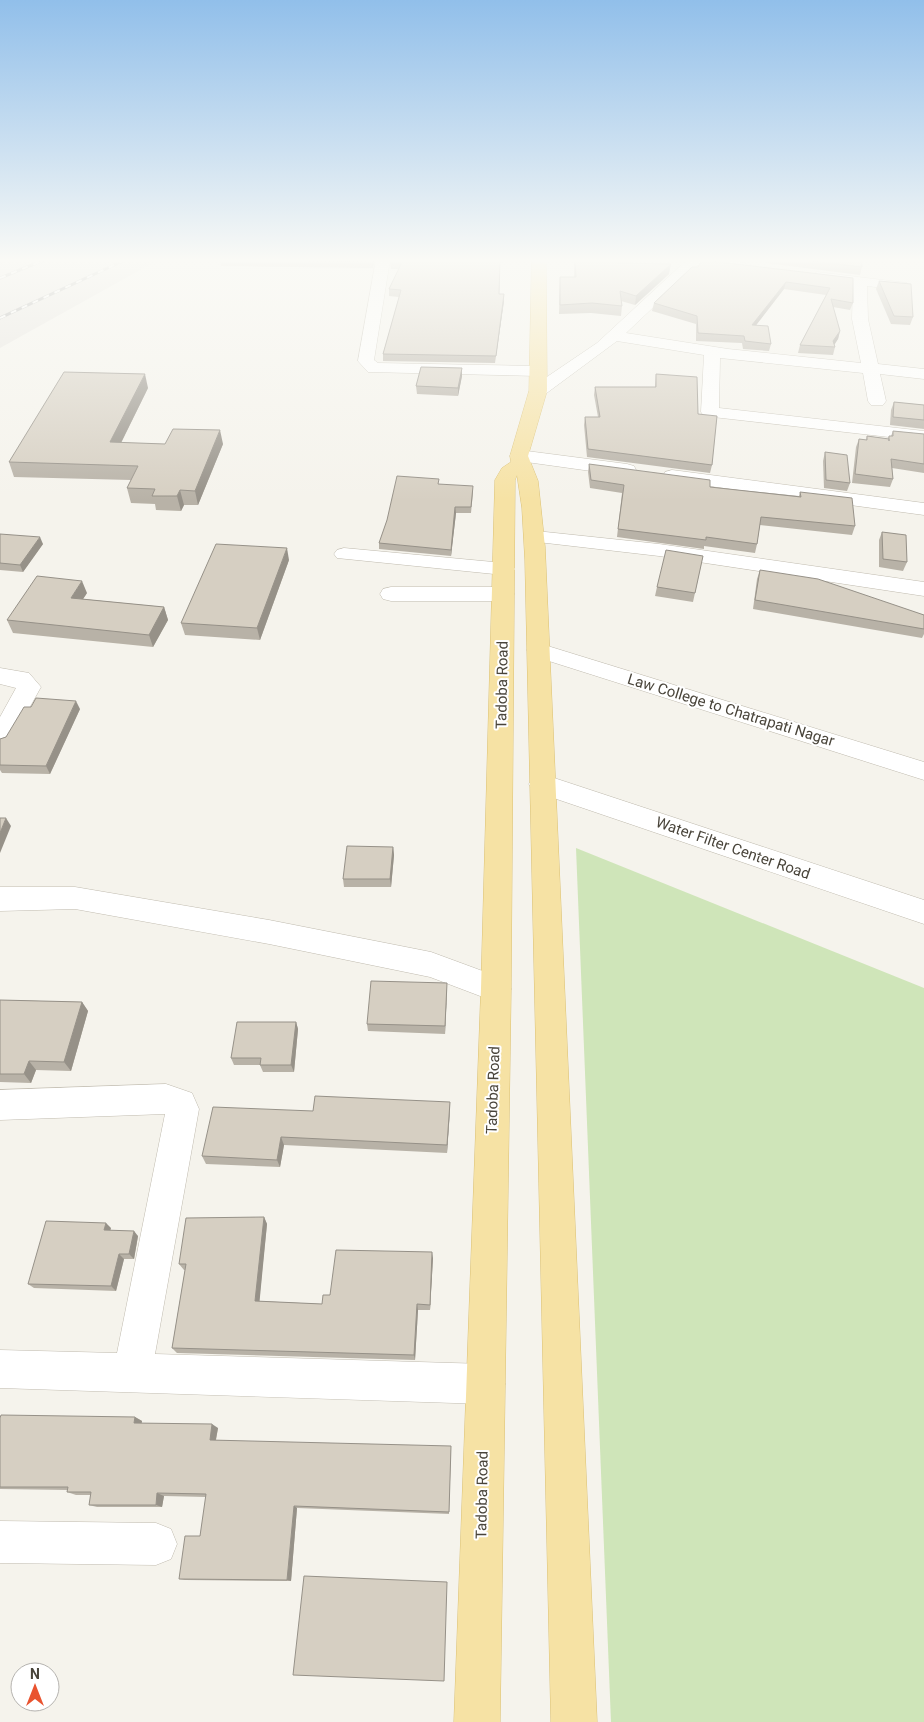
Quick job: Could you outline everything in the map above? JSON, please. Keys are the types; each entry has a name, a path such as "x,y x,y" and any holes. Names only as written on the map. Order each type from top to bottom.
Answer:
{"main road":[{"name":"Tadoba Road","path":"477,1722 484,1384 496,989 506,480 509,472 520,460 538,391 538,340"},
{"path":"520,460 527,478 536,537 542,784 574,1722"}],"street":[{"path":"369,340 366,361 374,368 538,371"},
{"path":"538,391 609,340"},
{"path":"641,340 712,352 924,374"},
{"path":"864,340 877,401"},
{"path":"712,352 710,412 924,436"},
{"path":"520,460 651,473 924,509"},
{"path":"536,537 659,550 924,589"},
{"path":"344,554 503,582"},
{"path":"391,594 503,582"},
{"name":"Law College to Chatrapati Nagar","path":"538,650 924,771"},
{"path":"0,676 21,679 29,687 0,738"},
{"name":"Water Filter Center Road","path":"542,784 924,912"},
{"path":"1,902 75,898 269,932 431,965 496,989"},
{"path":"0,1104 166,1099 180,1104 183,1109 132,1373"},
{"path":"0,1369 484,1384"},
{"path":"0,1542 156,1544"}],"shaded area":[{"path":"0,340 14,340 0,348"}],"green space":[{"path":"576,848 924,988 924,1722 611,1722"}],"building":[{"path":"387,340 498,340 496,356 383,354"},
{"path":"770,340 771,344 745,341"},
{"path":"802,340 833,340 835,347 800,345"},
{"path":"421,367 462,368 458,388 416,386"},
{"path":"64,372 145,374 110,442 165,444 173,429 220,430 195,491 180,490 177,496 152,496 155,489 127,488 138,466 9,462"},
{"path":"656,374 697,377 698,414 717,416 712,465 588,449 585,417 600,417 595,387 656,387"},
{"path":"894,402 924,405 924,420 893,417"},
{"path":"893,431 924,434 924,464 891,459 893,479 855,474 859,439 867,440 867,436 889,439 889,436 893,436"},
{"path":"825,452 847,455 850,483 826,480"},
{"path":"589,464 710,480 710,487 801,497 800,492 852,498 855,526 761,517 757,544 618,529 624,485 591,480"},
{"path":"397,476 439,479 438,484 473,486 471,507 455,507 451,550 379,543 387,520"},
{"path":"882,532 906,535 907,562 883,559"},
{"path":"0,534 40,537 20,565 0,563"},
{"path":"216,544 287,548 257,628 181,623"},
{"path":"666,550 703,556 695,593 657,587"},
{"path":"760,570 818,579 924,615 924,629 755,600"},
{"path":"37,576 82,581 71,598 164,607 149,635 7,620"},
{"path":"36,698 76,701 46,766 0,765 0,739 6,737 24,707 31,707"},
{"path":"0,818 6,818 0,833"},
{"path":"347,846 393,847 390,879 343,879"},
{"path":"371,981 447,983 445,1026 367,1024"},
{"path":"0,1000 82,1002 64,1062 29,1061 24,1074 0,1074"},
{"path":"237,1022 296,1022 291,1065 260,1065 261,1058 231,1058"},
{"path":"315,1096 450,1102 447,1145 281,1137 277,1160 202,1156 213,1107 313,1111"},
{"path":"264,1217 255,1301 322,1304 323,1295 330,1295 336,1250 432,1252 430,1305 417,1304 414,1355 172,1348 186,1264 179,1264 186,1218"},
{"path":"46,1221 106,1223 104,1230 134,1231 129,1254 119,1254 111,1286 28,1284"},
{"path":"1,1415 135,1417 134,1423 212,1424 210,1440 451,1446 449,1512 294,1506 287,1580 179,1579 185,1536 200,1536 206,1494 157,1493 156,1505 89,1505 91,1492 67,1492 68,1487 0,1487"},
{"path":"304,1576 447,1582 444,1681 293,1675"}]}
